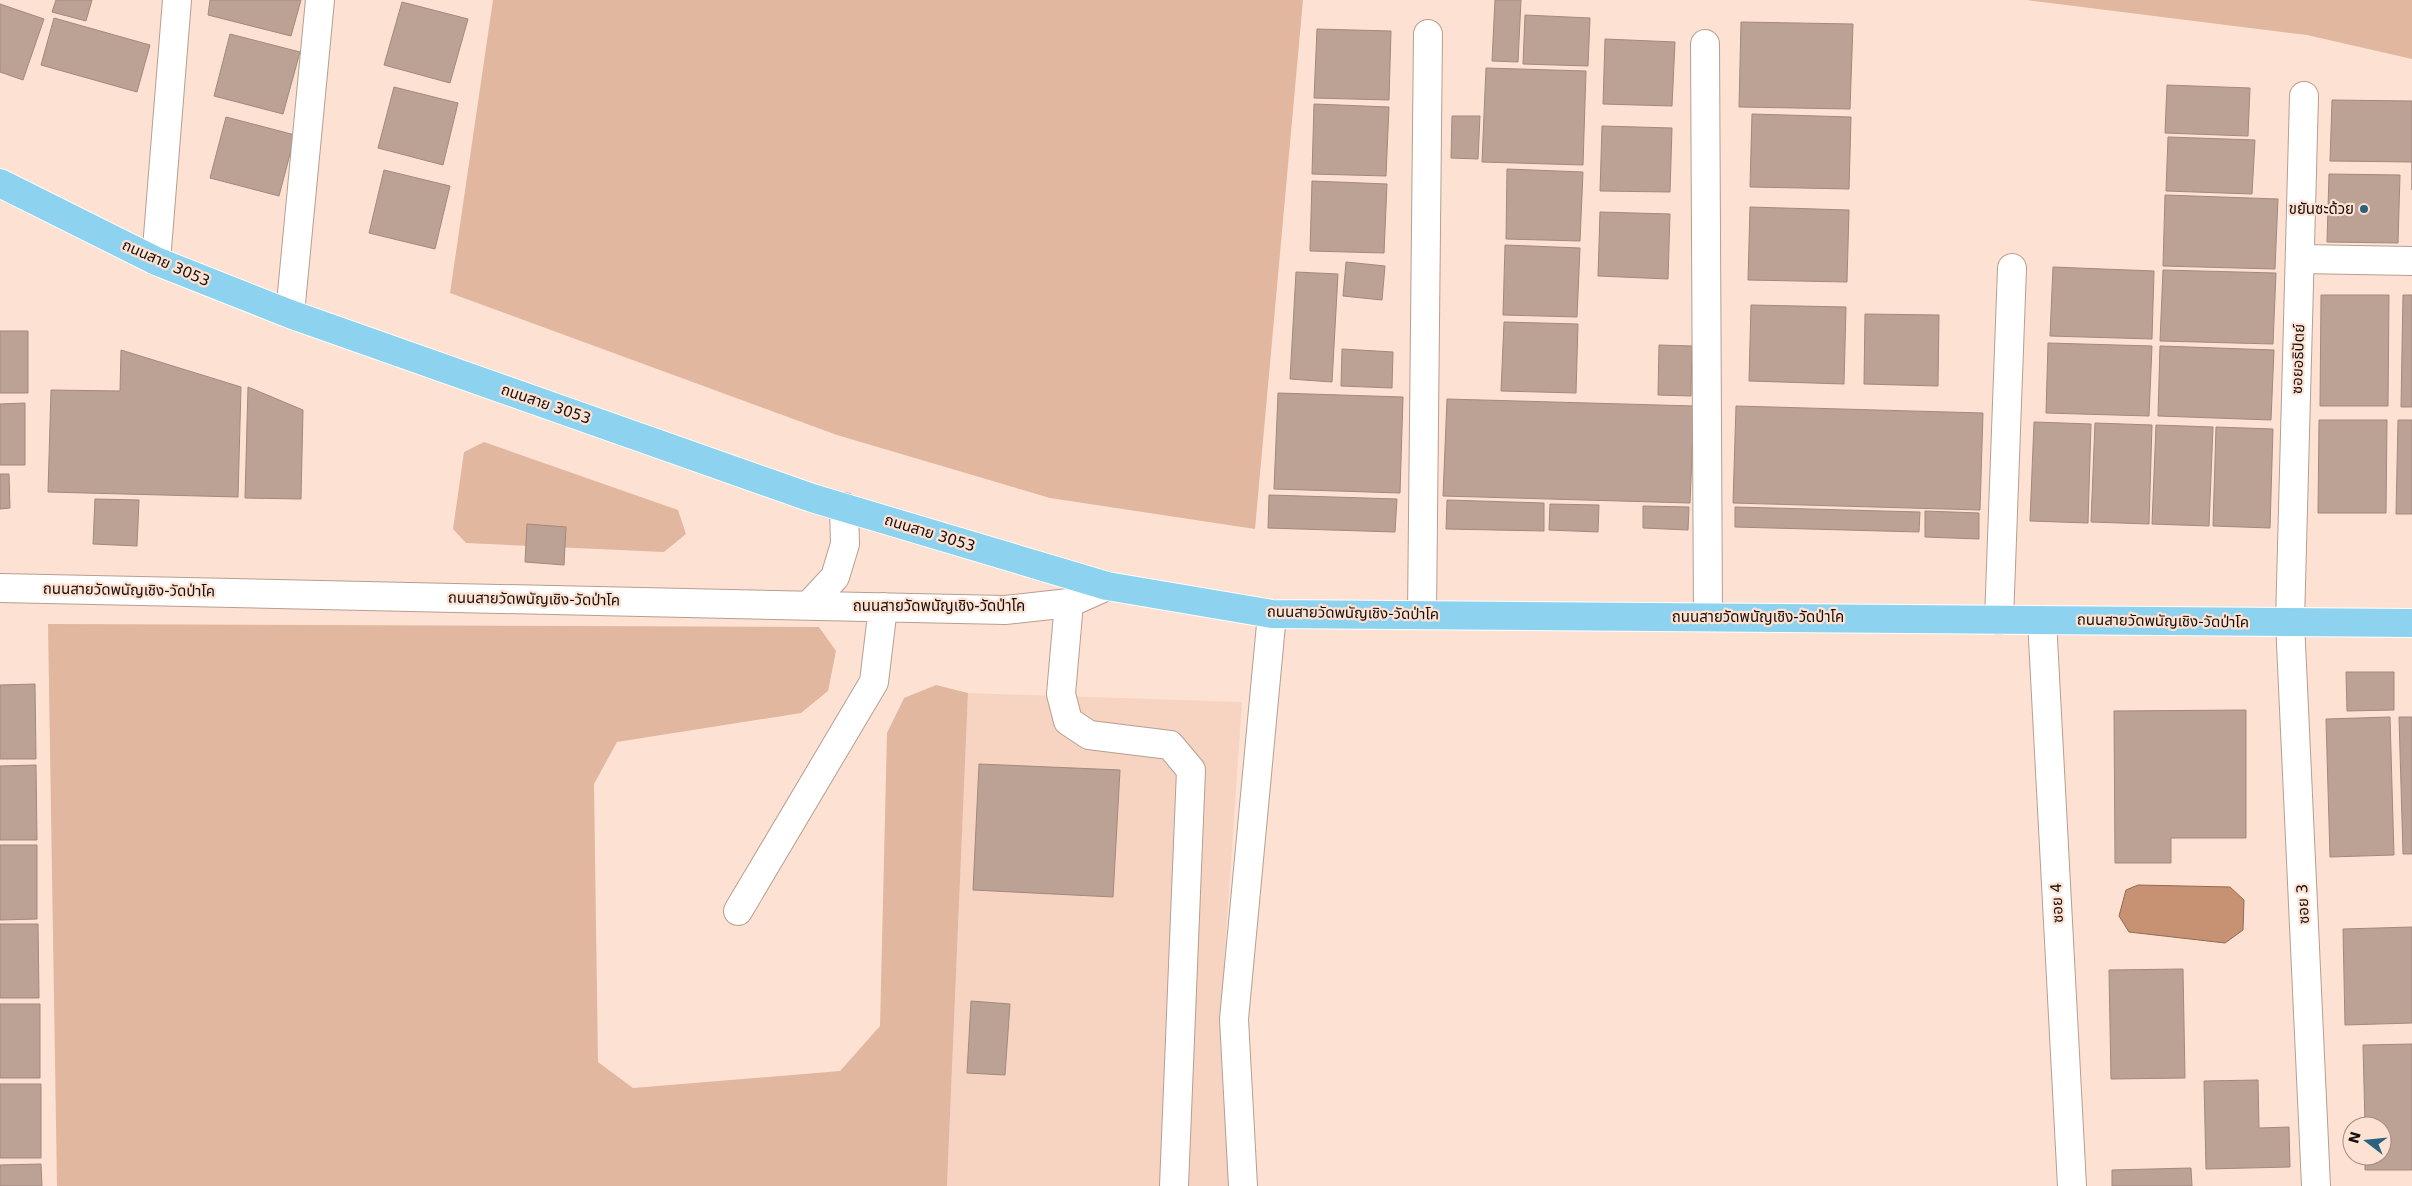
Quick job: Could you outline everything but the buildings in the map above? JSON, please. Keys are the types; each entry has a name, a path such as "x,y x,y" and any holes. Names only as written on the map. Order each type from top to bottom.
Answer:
{"main road":[{"name":"ถนนสาย 3053","path":"0,183 156,260 290,314 812,498 1107,586"},
{"name":"ถนนสายวัดพนัญเชิง-วัดป่าโค","path":"1107,586 1272,614 2412,623"}],"street":[{"path":"156,260 177,0"},
{"path":"290,314 320,0"},
{"path":"1422,614 1428,34"},
{"path":"1705,44 1708,617"},
{"name":"ซอยอธิปัตย์","path":"2290,622 2304,96"},
{"path":"2301,258 2412,261"},
{"path":"1999,620 2012,268"},
{"path":"809,605 835,577 845,544 844,507"},
{"name":"ถนนสายวัดพนัญเชิง-วัดป่าโค","path":"0,588 1005,610 1069,603 1107,586"},
{"path":"1069,603 1061,694 1068,721 1089,735 1170,745 1191,770 1174,1186"},
{"path":"738,911 874,682 883,607"},
{"path":"1243,1186 1234,1019 1272,614"},
{"name":"ซอย 4","path":"2042,620 2072,1186"},
{"name":"ซอย 3","path":"2290,622 2316,1186"}],"shaded area":[{"path":"493,0 1303,0 1255,529 1050,498 837,435 450,293"},
{"path":"2027,0 2412,0 2412,59 2307,35"},
{"path":"484,442 678,510 686,534 664,552 466,543 453,529 464,452"},
{"path":"48,624 819,627 836,651 828,691 801,713 617,742 594,784 598,1062 633,1088 840,1071 880,1026 887,733 904,698 936,685 968,693 947,1186 57,1186"},
{"path":"968,693 1242,702 1220,1023 1229,1186 947,1186"},
{"path":"2138,885 2230,887 2244,900 2243,930 2225,943 2129,932 2119,916 2126,890"}],"place":[{"name":"ขยันซะด้วย","path":"2364,209"}]}
